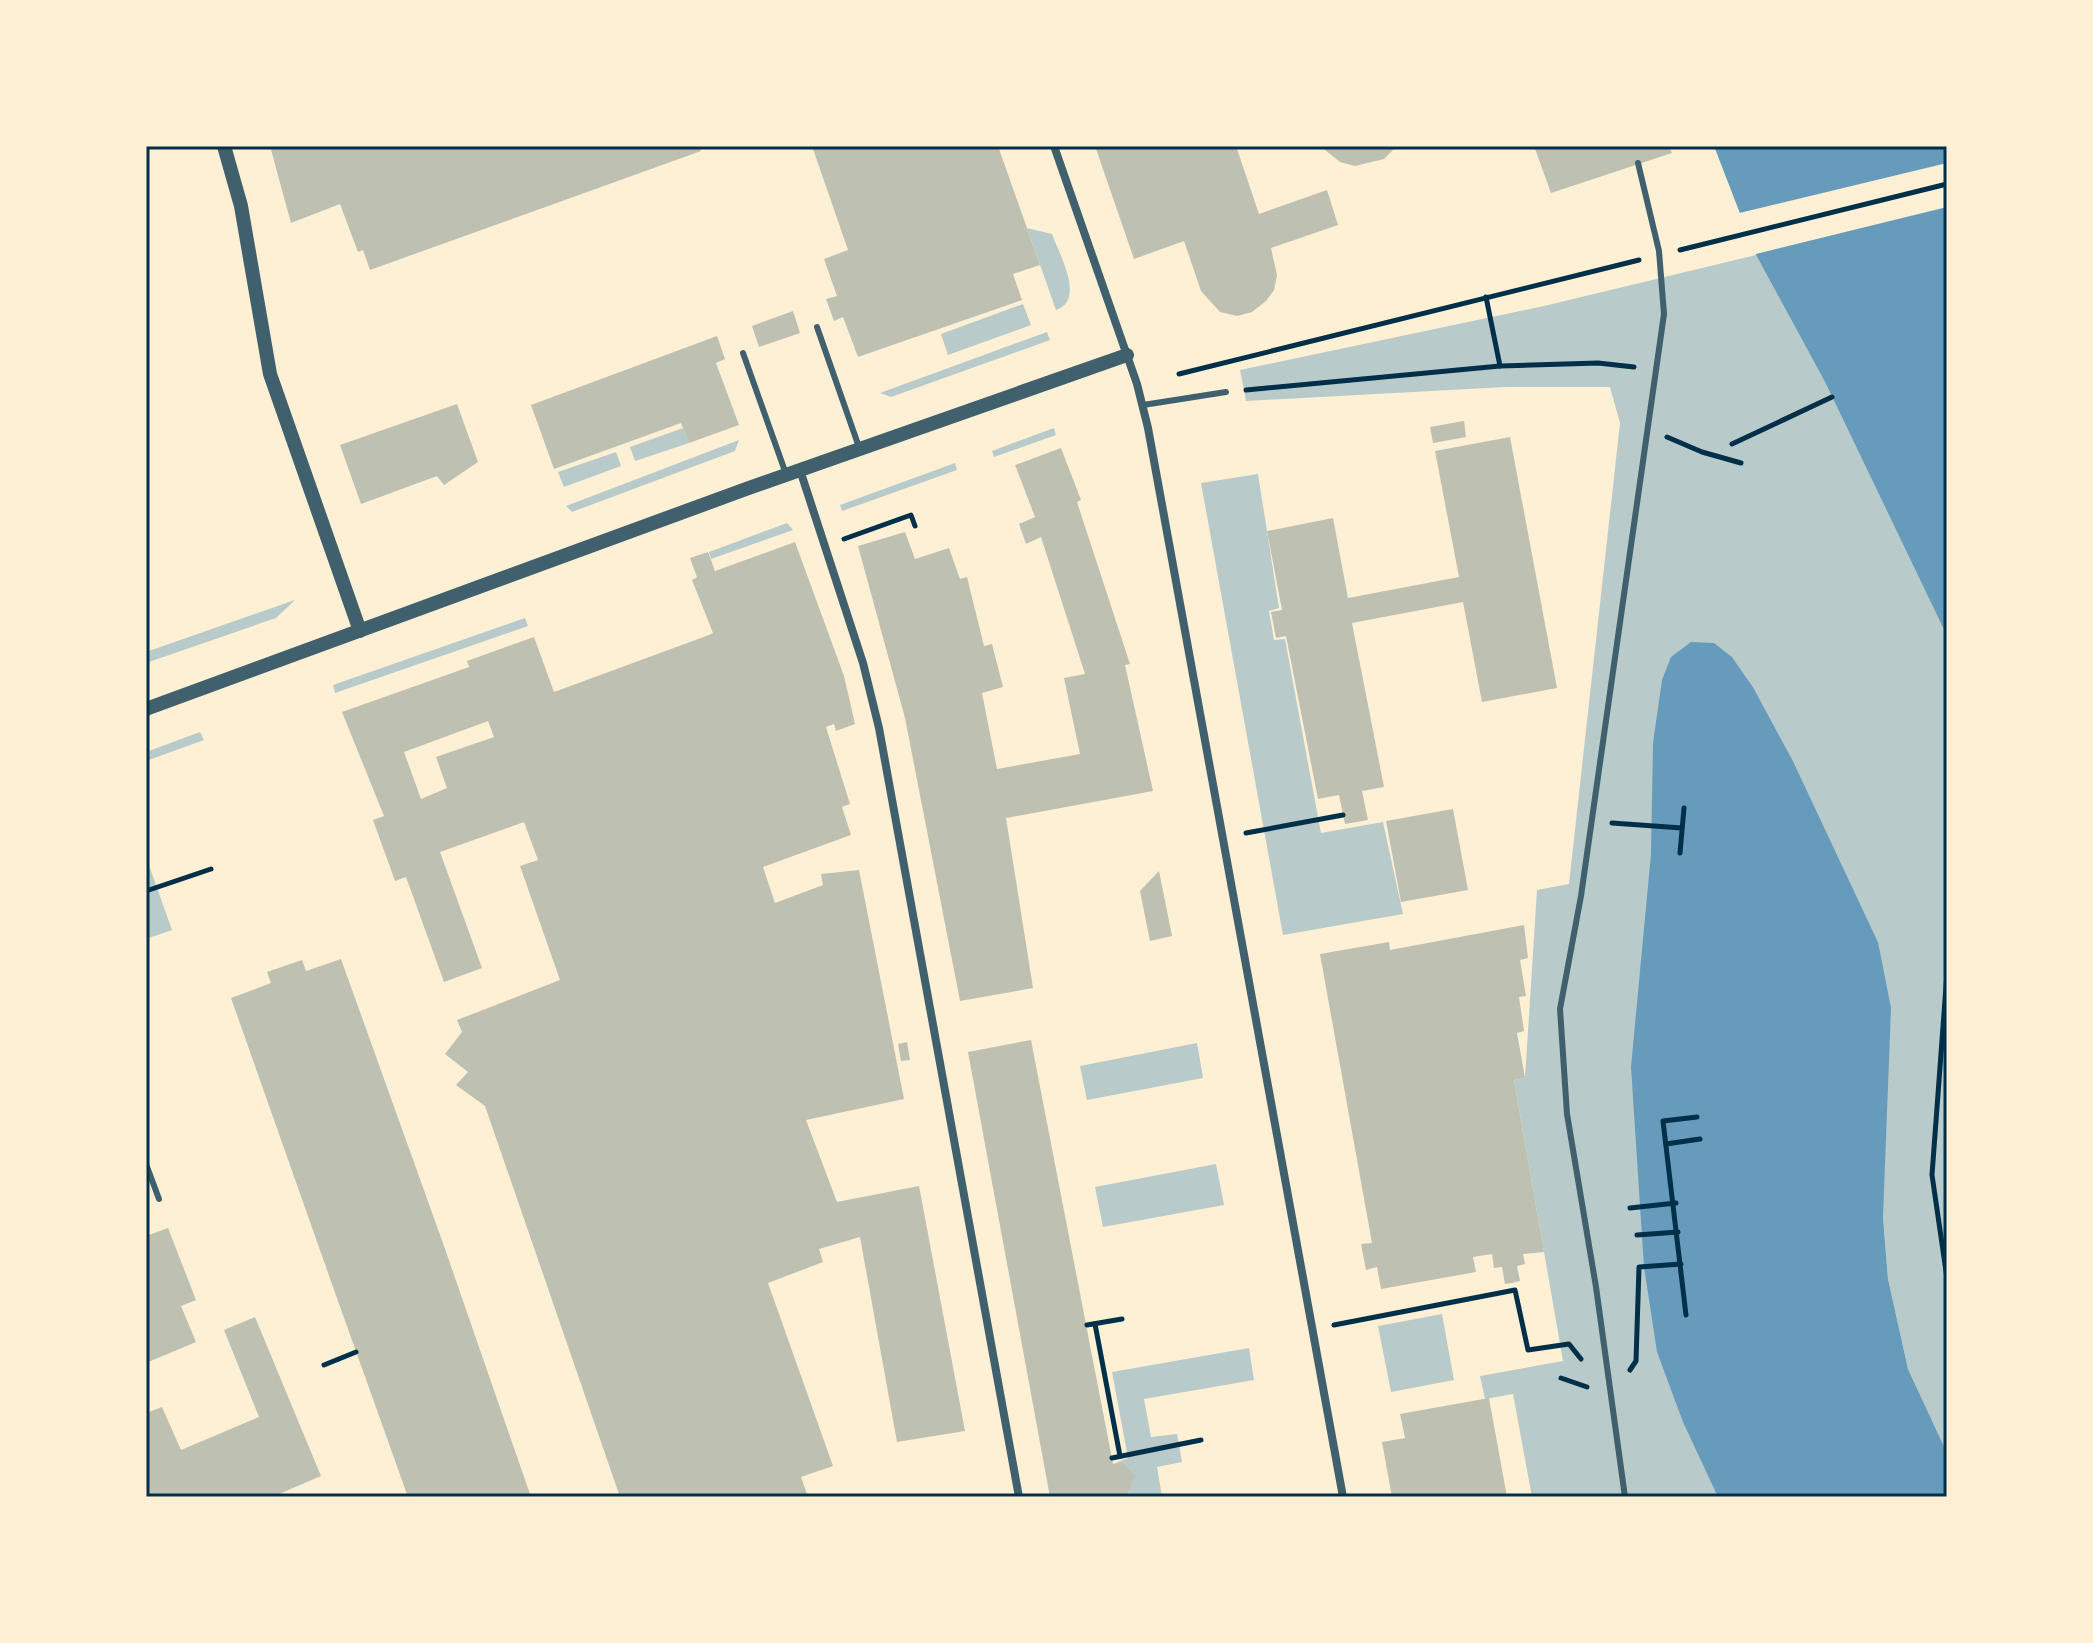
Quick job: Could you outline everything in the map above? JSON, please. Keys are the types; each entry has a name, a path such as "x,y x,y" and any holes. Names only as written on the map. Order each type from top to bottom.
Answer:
{"street":[{"path":"224,146 241,206 270,374 360,631"},
{"path":"1054,146 1143,405 1343,1497"},
{"path":"146,709 1127,355"},
{"path":"793,473 827,546 879,728 1019,1497"}],"lane":[{"path":"1625,1497 1567,1114 1560,1009 1581,896 1664,314 1664,283 1638,163"},
{"path":"817,327 860,450"},
{"path":"743,353 793,473"},
{"path":"1143,405 1226,392"},
{"path":"146,1164 159,1199"}],"path":[{"path":"1672,252 1947,184"},
{"path":"1137,384 1641,259"},
{"path":"1486,297 1500,366"},
{"path":"1226,392 1500,366 1598,363 1655,371"},
{"path":"1732,444 1832,397"},
{"path":"1646,428 1702,452 1741,463"},
{"path":"827,546 911,515 915,526"},
{"path":"1680,853 1684,808"},
{"path":"1223,837 1343,815"},
{"path":"1618,823 1682,828"},
{"path":"146,891 211,869"},
{"path":"1947,973 1932,1175 1947,1278"},
{"path":"1686,1315 1676,1203 1663,1121 1697,1117"},
{"path":"1666,1144 1700,1139"},
{"path":"1630,1208 1676,1203"},
{"path":"1637,1235 1678,1232"},
{"path":"1612,1399 1636,1361 1639,1267 1681,1264"},
{"path":"1314,1329 1515,1290 1528,1350 1569,1344"},
{"path":"1087,1325 1122,1319"},
{"path":"1095,1324 1120,1456"},
{"path":"324,1365 356,1352"},
{"path":"1561,1378 1586,1386"},
{"path":"1112,1458 1201,1440"}],"shaded area":[{"path":"1027,228 1052,234 1064,264 1070,287 1069,297 1065,305 1056,310"},
{"path":"1756,255 1825,382 1947,636 1947,1453 1908,1369 1888,1279 1883,1217 1878,942 1793,761 1753,687 1732,657 1653,743 1657,1352 1718,1497 1532,1497 1513,1394 1485,1399 1480,1376 1563,1361 1514,1080 1525,1078 1537,890 1569,884 1620,423 1610,387 1505,387 1246,401 1240,370 1544,306"},
{"path":"1023,304 1031,325 948,355 941,334"},
{"path":"1047,332 1050,340 891,397 880,393"},
{"path":"683,428 689,443 635,461 630,447"},
{"path":"1054,428 1056,435 994,457 992,451"},
{"path":"739,440 735,451 572,512 566,506"},
{"path":"616,452 621,466 564,487 558,472"},
{"path":"955,463 957,470 842,511 840,505"},
{"path":"1258,474 1279,608 1269,611 1274,640 1285,639 1321,833 1383,822 1403,914 1283,935 1201,483"},
{"path":"787,523 793,530 711,559 709,552"},
{"path":"295,600 276,618 146,663 146,652"},
{"path":"525,618 528,626 335,693 333,685"},
{"path":"200,732 204,740 146,761 146,752"},
{"path":"146,857 172,930 146,939"},
{"path":"1197,1043 1203,1078 1087,1100 1080,1066"},
{"path":"1216,1164 1224,1205 1103,1227 1095,1187"},
{"path":"1442,1314 1454,1380 1391,1392 1378,1326"},
{"path":"1249,1348 1254,1380 1144,1399 1151,1437 1177,1434 1182,1462 1157,1467 1162,1497 1119,1497 1128,1493 1134,1476 1123,1462 1113,1464 1128,1458 1112,1372"}],"water":[{"path":"1714,146 1947,146 1947,636 1825,382 1756,255"},
{"path":"1691,642 1714,643 1732,657 1753,687 1793,761 1878,942 1891,1008 1883,1217 1888,1279 1908,1369 1947,1453 1947,1497 1718,1497 1683,1422 1657,1352 1644,1267 1631,1067 1651,854 1653,743 1662,680 1671,657"}],"pier":[{"path":"1947,163 1947,207 1752,255 1735,214"}],"building":[{"path":"270,146 699,146 701,151 370,270 363,250 358,252 340,204 291,223"},
{"path":"812,146 998,146 1040,265 1013,274 1022,300 858,357 843,317 834,321 826,299 837,296 824,259 848,250"},
{"path":"1095,146 1236,146 1259,214 1327,190 1338,225 1271,248 1277,275 1274,290 1266,301 1252,312 1237,316 1220,312 1201,291 1184,241 1134,259"},
{"path":"1320,146 1397,146 1384,159 1355,166 1340,162"},
{"path":"1534,146 1669,146 1672,153 1551,193"},
{"path":"793,311 800,333 759,347 752,326"},
{"path":"717,336 725,359 716,363 739,425 689,443 681,423 554,469 531,405"},
{"path":"457,404 478,462 444,485 437,476 361,504 340,445"},
{"path":"1464,421 1466,437 1433,443 1430,427"},
{"path":"1510,437 1557,688 1482,702 1463,602 1352,623 1384,787 1362,791 1368,820 1345,824 1339,795 1318,799 1286,636 1276,638 1271,612 1282,610 1267,531 1333,518 1348,598 1459,577 1435,451"},
{"path":"1061,448 1081,500 1077,502 1130,664 1125,665 1153,791 1006,818 1033,988 960,1001 905,718 858,546 905,532 915,559 949,548 960,579 967,577 984,646 992,644 1003,687 982,693 997,769 1080,754 1064,678 1085,674 1041,537 1026,544 1019,524 1035,517 1015,465"},
{"path":"795,542 844,676 855,724 836,731 834,724 826,727 850,804 842,807 851,835 763,867 775,903 823,885 821,874 859,870 904,1099 806,1120 837,1202 919,1186 965,1431 897,1442 860,1237 819,1249 823,1262 768,1283 833,1466 801,1477 808,1497 620,1497 485,1106 456,1085 468,1072 445,1054 462,1032 457,1020 560,980 520,866 538,860 524,822 440,852 482,968 444,982 406,877 395,881 373,820 384,816 342,712 469,667 467,661 534,637 554,692 709,635 713,633 692,580 697,577 690,558 708,552 715,571","holes":["488,721 494,737 436,757 447,788 421,799 404,752"]},
{"path":"1453,809 1468,890 1401,902 1386,821"},
{"path":"1159,871 1172,936 1150,941 1140,891"},
{"path":"1524,925 1528,958 1520,960 1526,996 1519,997 1524,1031 1517,1033 1525,1078 1514,1080 1544,1252 1523,1254 1525,1264 1517,1266 1520,1281 1512,1283 1505,1284 1502,1267 1494,1268 1492,1254 1473,1257 1476,1272 1381,1289 1377,1267 1366,1270 1361,1244 1372,1243 1320,954 1389,942 1390,950"},
{"path":"341,959 531,1497 408,1497 333,1287 231,998 271,983 267,972 302,960 306,971"},
{"path":"1031,1040 1113,1464 1123,1462 1135,1476 1128,1493 1119,1497 1050,1497 968,1052"},
{"path":"907,1042 910,1060 901,1061 898,1044"},
{"path":"168,1228 196,1300 181,1306 196,1342 146,1363 146,1236"},
{"path":"255,1317 321,1476 272,1497 146,1497 146,1413 162,1407 181,1450 259,1417 224,1330"},
{"path":"1489,1398 1507,1497 1392,1497 1382,1442 1405,1438 1400,1414"}]}
